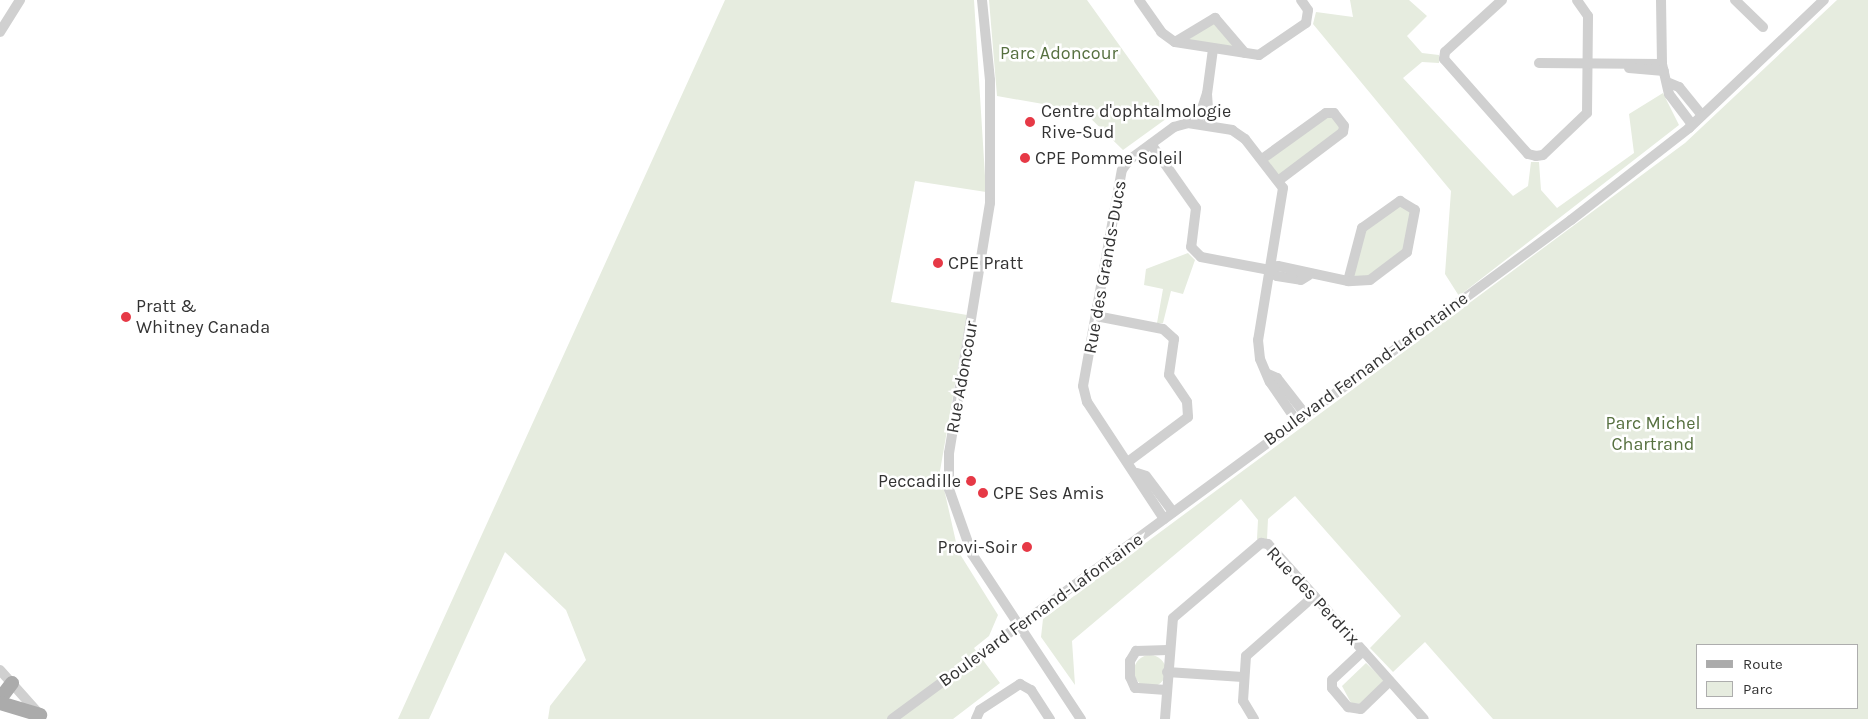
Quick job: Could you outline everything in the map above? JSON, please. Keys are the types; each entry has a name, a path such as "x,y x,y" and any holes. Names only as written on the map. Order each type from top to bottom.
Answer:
{"main road":[{"path":"6,686 0,701 17,704 42,717"}],"street":[{"path":"0,32 20,0"},
{"name":"Rue Adoncour","path":"982,0 990,80 990,203 949,453 949,489 972,554 1080,719"},
{"path":"1139,0 1161,32 1175,42 1245,54 1266,53 1306,23 1308,10 1301,0"},
{"path":"1502,0 1445,52 1444,59 1528,154 1543,155 1584,120 1588,64 1588,16 1577,0"},
{"path":"1661,0 1663,68 1669,83 1669,94 1692,124"},
{"path":"1735,0 1763,27"},
{"name":"Boulevard Fernand-Lafontaine","path":"892,719 1020,627 1296,420 1571,220 1692,124 1824,0"},
{"path":"1175,42 1215,18 1245,54"},
{"path":"1197,124 1207,94 1213,49"},
{"path":"1539,63 1663,68"},
{"path":"1669,83 1679,87 1702,115"},
{"path":"1207,94 1209,126"},
{"path":"1262,159 1326,113 1334,113 1344,126 1343,132 1278,181"},
{"name":"Rue des Grands-Ducs","path":"1164,518 1137,473 1083,393 1122,170 1128,160 1174,127 1197,124 1232,130 1262,159 1278,181 1283,205 1258,340 1260,359 1296,420"},
{"path":"1151,144 1196,208 1191,247 1201,257 1270,270 1277,276 1301,280 1308,275 1348,281 1370,280 1407,252 1415,210 1410,203 1400,201 1362,228 1348,281"},
{"path":"1096,316 1163,329 1174,338 1169,375 1187,402 1188,417 1129,461"},
{"name":"Rue des Grands-Ducs","path":"1268,374 1277,378 1305,414"},
{"name":"Rue des Grands-Ducs","path":"1137,473 1146,476 1174,512"},
{"name":"Rue des Perdrix","path":"1165,719 1168,650 1175,616 1254,545 1268,544 1424,719"},
{"path":"1254,719 1243,701 1243,677 1251,649 1314,596"},
{"path":"1166,690 1135,688 1130,677 1130,661 1136,650 1168,650"},
{"name":"Rue des Perdrix","path":"1363,650 1332,680 1332,688 1348,707 1361,709 1390,681"},
{"path":"0,670 6,686 42,717"},
{"path":"1168,672 1243,677"},
{"path":"976,719 980,710 1020,684 1030,688 1050,719"}],"green space":[{"path":"725,0 974,0 986,192 915,181 891,302 967,315 940,471 958,551 998,615 989,636 974,648 1000,683 953,719 548,719 550,706 586,660 566,610 505,552 429,719 398,719"},
{"name":"Parc Adoncour","path":"989,0 1087,0 1170,116 1123,150 1083,111 997,96"},
{"path":"1350,0 1409,0 1427,16 1407,36 1422,53 1439,55 1439,63 1422,62 1403,78 1513,196 1528,186 1531,162 1539,162 1541,190 1557,208 1634,153 1629,114 1663,93 1679,125 1459,296 1445,274 1451,191 1313,24 1316,12 1353,17"},
{"name":"Parc Michel Chartrand","path":"1837,0 1868,0 1868,719 1493,719 1425,642 1393,672 1370,648 1401,616 1295,496 1268,519 1267,539 1257,539 1258,520 1241,499 1072,641 1075,685 1041,637 1043,619 1685,143"},
{"path":"1213,22 1235,47 1188,40"},
{"path":"1326,113 1344,126 1278,181 1262,159"},
{"path":"1400,201 1410,203 1412,242 1370,280 1348,281 1356,238"},
{"path":"1188,253 1195,260 1183,294 1171,291 1163,323 1157,323 1163,289 1144,285 1146,269"},
{"path":"1150,655 1161,660 1166,671 1161,682 1150,687 1139,682 1134,671 1139,660"},
{"path":"1366,663 1384,680 1361,704 1351,703 1342,686"}],"place":[{"name":"Centre d'ophtalmologie Rive-Sud","path":"1030,122"},
{"name":"CPE Pomme Soleil","path":"1025,158"},
{"name":"CPE Pratt","path":"938,263"},
{"name":"Pratt & Whitney Canada","path":"126,317"},
{"name":"Peccadille","path":"971,481"},
{"name":"CPE Ses Amis","path":"983,493"},
{"name":"Provi-Soir","path":"1027,547"}]}
